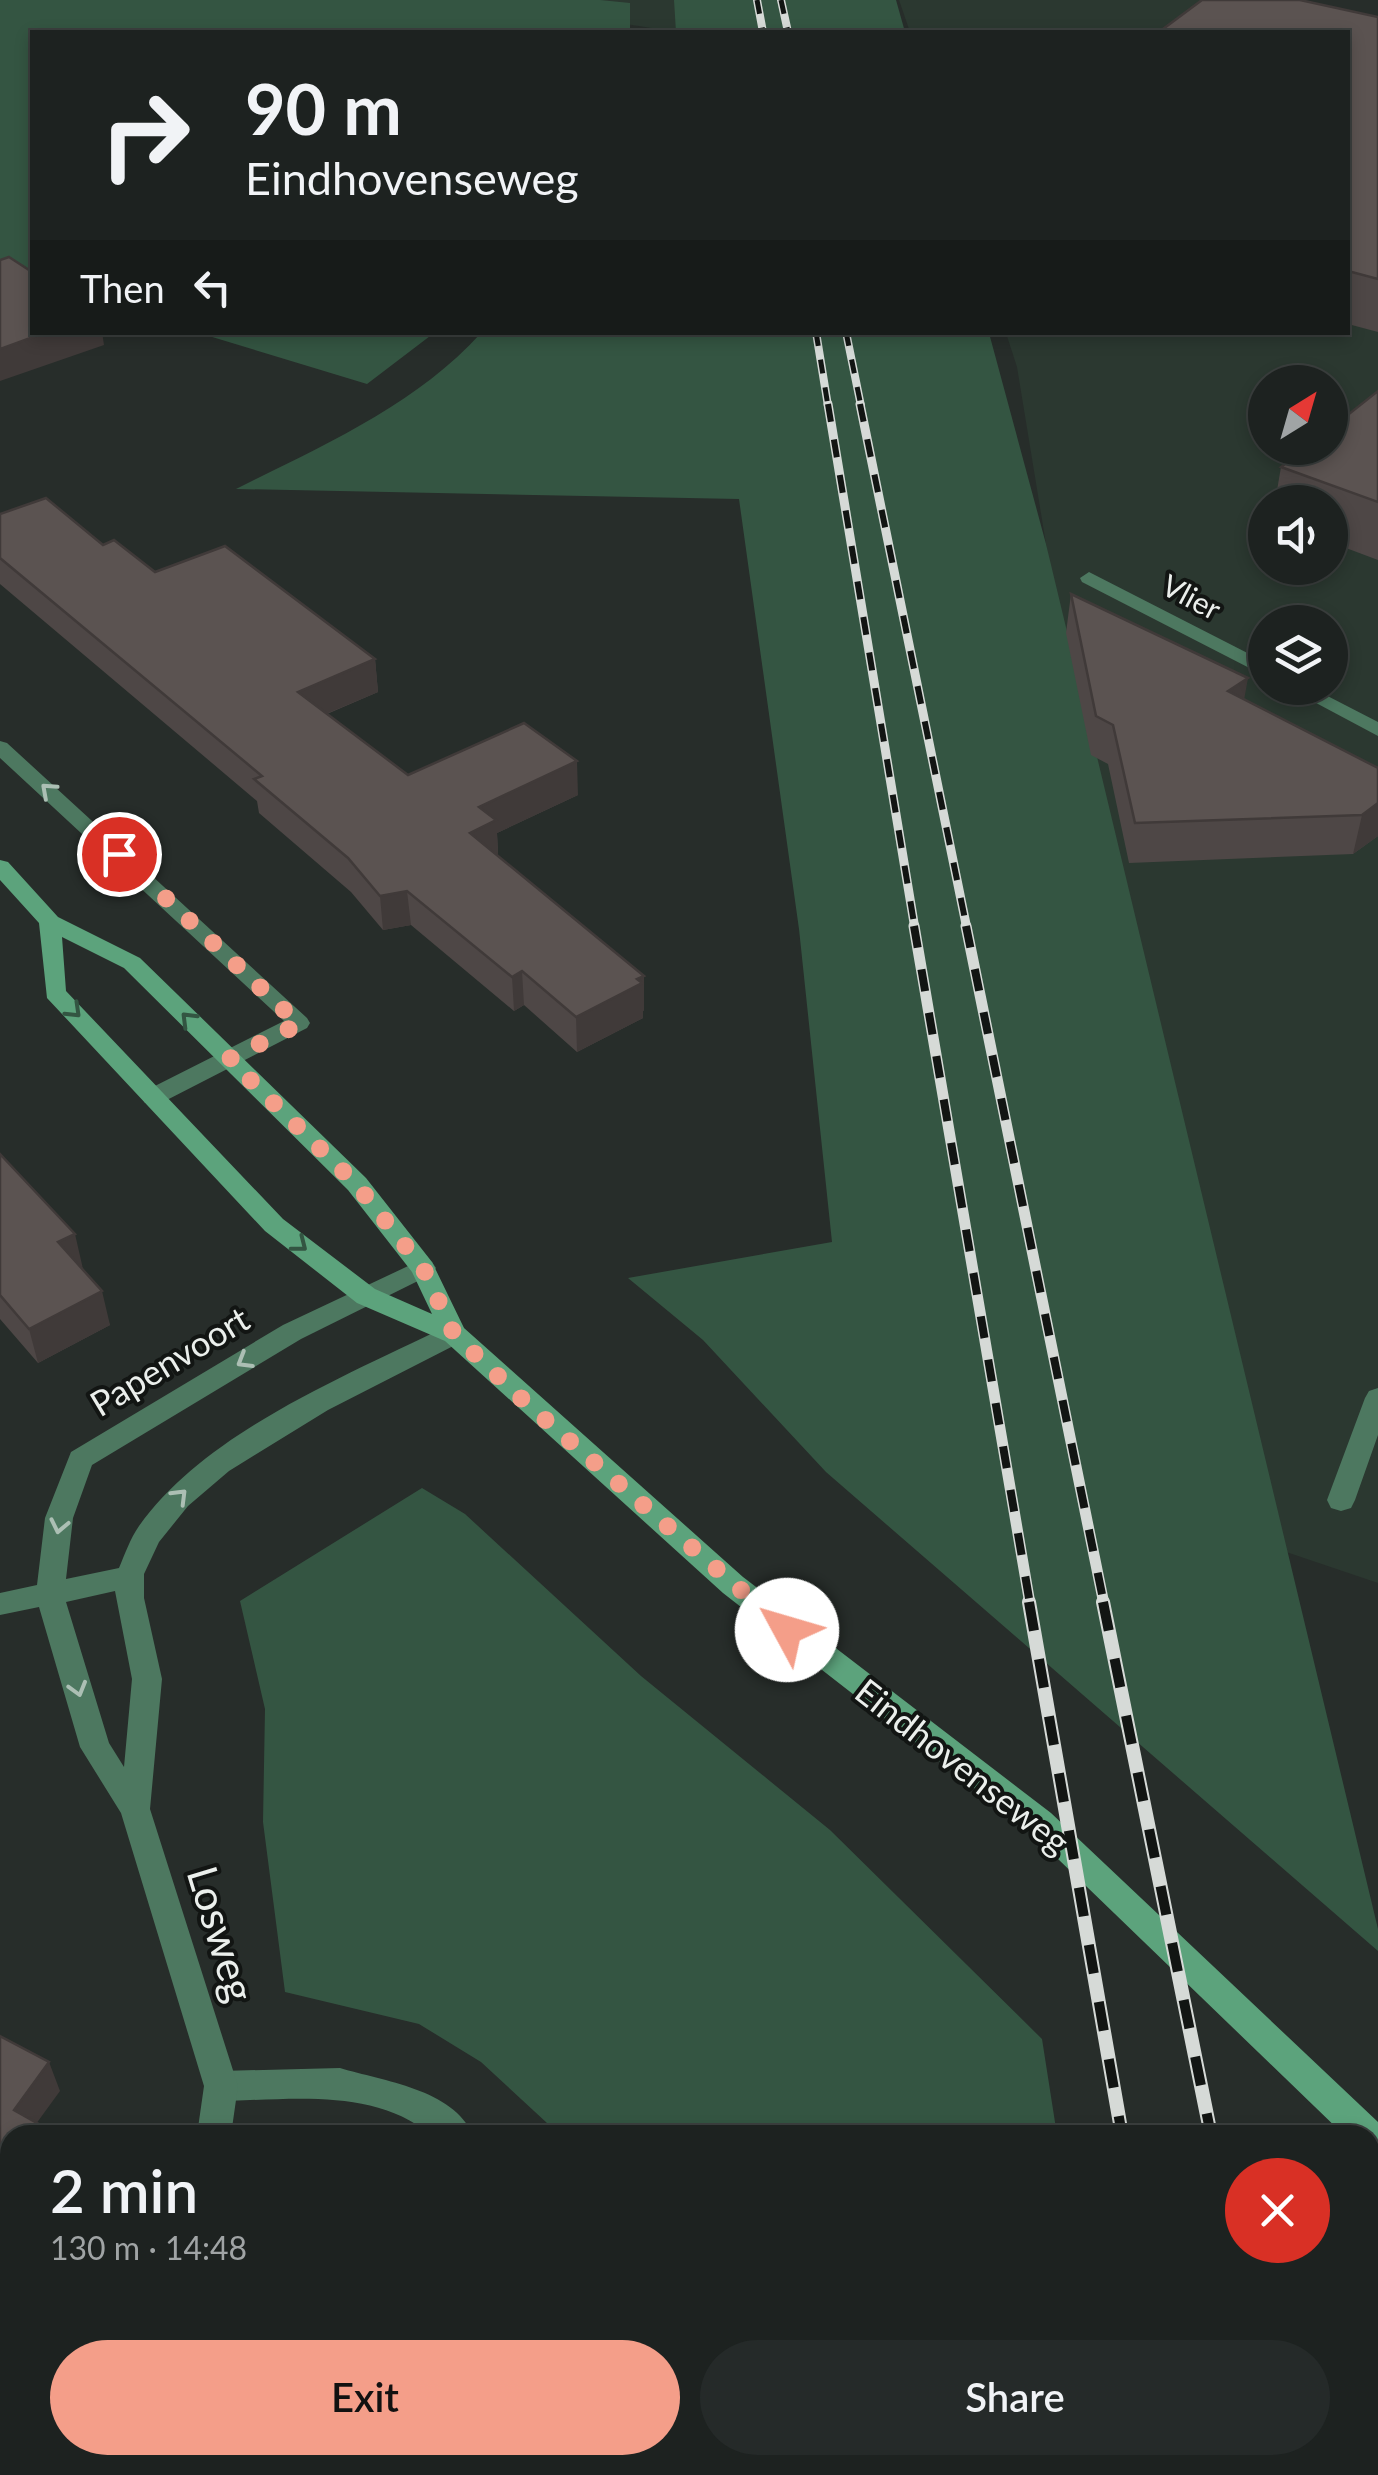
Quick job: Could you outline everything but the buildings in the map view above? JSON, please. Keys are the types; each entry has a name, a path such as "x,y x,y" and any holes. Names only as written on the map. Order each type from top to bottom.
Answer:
{"main road":[{"name":"Eindhovenseweg","path":"1,869 50,922 132,963 356,1184 423,1268 454,1334"},
{"name":"Eindhovenseweg","path":"50,922 56,993 274,1225 366,1296 454,1334 733,1586 1040,1822 1357,2125"}],"street":[{"name":"Vlier","path":"1089,578 1248,661"},
{"path":"1330,705 1378,730"},
{"path":"0,747 299,1024 153,1097"},
{"name":"Papenvoort","path":"50,1596 58,1518 82,1459 292,1332 423,1268"},
{"path":"0,1604 129,1577 146,1534 186,1488 298,1414 454,1334"},
{"path":"1341,1500 1378,1398"},
{"name":"Losweg","path":"129,1577 147,1676 135,1809"},
{"name":"Losweg","path":"50,1596 95,1747 135,1809 221,2086 215,2125"},
{"path":"221,2086 340,2083 424,2109 444,2125"}],"shaded area":[{"path":"473,0 697,0 678,30"},
{"path":"899,0 1256,0 1378,18 1378,1583 1233,1534 1046,544 1017,367 1007,335 1350,335 1350,30 909,30"}],"green space":[{"path":"0,0 630,3 630,30 30,30 30,286 0,282"},
{"path":"674,0 896,0 904,30 676,30"},
{"path":"206,335 431,335 367,384"},
{"path":"479,335 990,335 1046,544 1378,1929 1378,1951 826,1472 703,1340 628,1278 832,1242 799,929 739,499 236,489 366,422 455,359"},
{"path":"422,1488 465,1514 641,1676 830,1830 1042,2039 1055,2125 549,2125 481,2062 419,2024 285,1992 263,1822 265,1709 240,1601"}],"railway":[{"path":"757,0 763,30"},
{"path":"781,0 788,30"},
{"path":"816,335 828,406"},
{"path":"847,335 861,406"},
{"path":"828,404 915,929"},
{"path":"860,404 967,929"},
{"path":"914,926 1030,1604"},
{"path":"966,926 1104,1604"},
{"path":"1029,1602 1120,2125"},
{"path":"1103,1602 1209,2125"}],"route":[{"path":"119,854 299,1024 229,1059 356,1184 423,1268 454,1334 526,1403 787,1630"}]}
